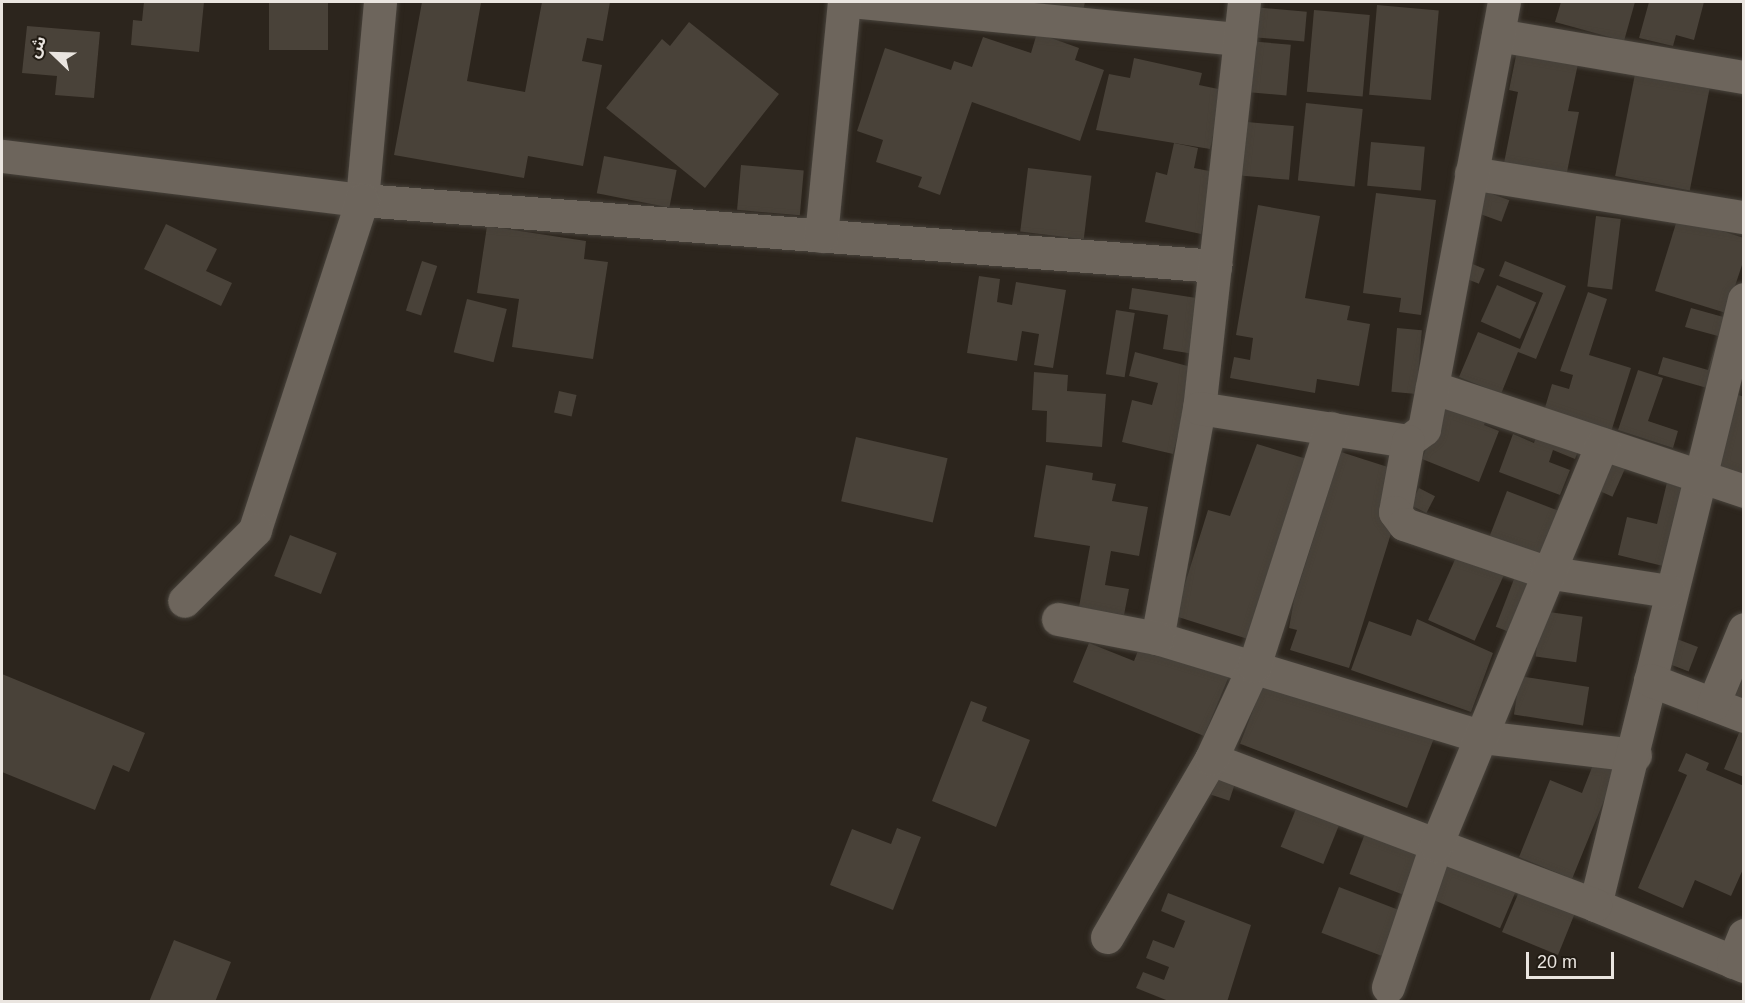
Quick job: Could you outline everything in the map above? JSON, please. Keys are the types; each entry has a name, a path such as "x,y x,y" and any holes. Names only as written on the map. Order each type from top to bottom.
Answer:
{"street":[{"path":"183,601 255,530 362,200 380,2"},
{"path":"821,236 844,2"},
{"path":"860,2 1240,39"},
{"path":"1157,639 1199,408 1244,2"},
{"path":"1504,2 1424,429 1408,441 1395,512 1404,524 1546,572 1669,591"},
{"path":"1498,35 1743,77"},
{"path":"2,156 362,200 1215,266"},
{"path":"1471,173 1743,217"},
{"path":"1595,905 1635,755 1669,591 1743,298"},
{"path":"1432,387 1743,491"},
{"path":"1199,408 1408,441"},
{"path":"1107,937 1211,759 1254,666 1331,428"},
{"path":"1388,987 1436,845 1482,737 1546,572 1602,444"},
{"path":"1058,619 1157,639 1254,666 1482,737 1635,755"},
{"path":"1713,704 1743,629"},
{"path":"1650,681 1743,716"},
{"path":"1211,759 1595,905 1740,955"}],"building":[{"path":"144,2 204,2 199,52 131,45 133,20 142,21"},
{"path":"269,2 328,2 328,50 269,50"},
{"path":"422,2 481,3 467,81 525,92 542,2 610,2 603,41 587,38 582,61 602,65 583,166 528,156 524,178 394,155"},
{"path":"1028,2 1085,2 1082,15"},
{"path":"1561,2 1635,2 1624,41 1555,22"},
{"path":"1649,2 1704,2 1694,40 1676,35 1673,46 1639,38"},
{"path":"1377,5 1439,10 1431,100 1369,95"},
{"path":"1253,7 1307,12 1304,42 1250,37"},
{"path":"1314,10 1370,15 1363,97 1307,92"},
{"path":"689,22 779,94 705,188 606,108 662,39 670,46"},
{"path":"27,26 100,32 94,98 55,95 57,76 22,73"},
{"path":"1037,33 1079,48 1075,60 1104,70 1080,141 972,102 940,195 918,187 922,177 876,162 883,140 857,131 885,48 951,70 954,61 972,67 983,37 1031,53"},
{"path":"1248,41 1291,45 1286,96 1244,92"},
{"path":"1518,46 1579,59 1568,111 1579,112 1566,177 1504,163 1518,92 1509,90"},
{"path":"1134,58 1202,73 1199,85 1223,90 1210,149 1096,130 1109,74 1130,78"},
{"path":"1635,74 1710,89 1690,191 1615,176"},
{"path":"1306,103 1363,109 1355,187 1298,181"},
{"path":"1236,121 1294,126 1289,180 1231,175"},
{"path":"1371,142 1425,147 1421,191 1367,186"},
{"path":"1174,143 1198,148 1194,168 1214,172 1201,234 1145,222 1156,172 1167,175"},
{"path":"604,156 677,170 669,207 597,193"},
{"path":"741,165 804,170 800,215 737,210"},
{"path":"1028,168 1092,176 1084,239 1020,232"},
{"path":"1484,191 1509,200 1502,222 1476,213"},
{"path":"1376,193 1436,200 1421,315 1399,312 1401,298 1363,293"},
{"path":"1258,205 1320,216 1305,298 1350,306 1347,320 1370,324 1359,386 1317,379 1315,393 1230,378 1234,357 1250,360 1253,338 1236,335"},
{"path":"1596,216 1621,219 1612,290 1587,286"},
{"path":"1678,217 1744,238 1744,259 1726,313 1655,291"},
{"path":"166,224 217,249 206,271 232,283 221,306 144,269"},
{"path":"487,226 586,241 584,259 608,262 593,359 512,347 519,299 477,293"},
{"path":"422,261 437,266 421,315 406,310"},
{"path":"1505,261 1566,286 1536,359 1518,352 1501,394 1459,377 1478,332 1520,349 1543,293 1499,276"},
{"path":"1470,263 1485,269 1479,284 1464,278"},
{"path":"979,276 1000,279 997,302 1012,305 1016,282 1066,290 1053,368 1034,365 1039,334 1022,331 1017,361 967,353"},
{"path":"1497,285 1536,302 1520,339 1481,322"},
{"path":"1132,288 1203,299 1194,354 1163,349 1168,315 1129,309"},
{"path":"1588,292 1607,299 1589,355 1631,368 1611,432 1544,411 1552,384 1569,389 1573,375 1560,371"},
{"path":"467,299 507,309 493,362 454,352"},
{"path":"1691,308 1727,318 1707,388 1658,374 1663,357 1708,370 1718,336 1685,327"},
{"path":"1116,310 1135,313 1125,377 1106,374"},
{"path":"1397,328 1422,330 1416,394 1391,392"},
{"path":"1135,352 1195,368 1173,454 1122,442 1132,400 1152,405 1158,383 1129,376"},
{"path":"1638,370 1663,378 1648,421 1678,431 1673,448 1618,430"},
{"path":"1034,372 1068,375 1067,391 1106,394 1102,447 1046,442 1047,411 1032,410"},
{"path":"559,391 577,395 572,416 554,412"},
{"path":"1448,394 1489,411 1484,425 1499,431 1479,482 1422,459"},
{"path":"1736,394 1744,397 1744,478 1708,464"},
{"path":"1540,427 1581,443 1575,459 1553,450 1549,462 1570,470 1560,495 1499,472 1513,434 1534,443"},
{"path":"856,437 948,458 933,522 841,501"},
{"path":"1257,444 1307,459 1251,640 1175,616 1208,510 1230,516"},
{"path":"1341,452 1394,469 1403,495 1349,668 1290,650 1297,630 1289,628 1294,600"},
{"path":"1612,456 1628,463 1612,497 1597,490"},
{"path":"1046,465 1093,473 1092,480 1116,484 1112,501 1148,507 1139,556 1111,551 1105,585 1129,589 1124,615 1079,607 1090,546 1034,537"},
{"path":"1669,474 1685,478 1663,566 1618,555 1627,517 1657,524"},
{"path":"1419,488 1435,496 1426,513 1410,505"},
{"path":"1507,491 1561,512 1544,558 1489,537"},
{"path":"290,535 337,553 321,594 274,576"},
{"path":"1461,546 1508,567 1475,641 1428,620"},
{"path":"1519,566 1542,575 1519,636 1496,627"},
{"path":"1542,611 1583,617 1576,662 1536,657"},
{"path":"1417,619 1493,653 1471,712 1351,670 1369,621 1411,636"},
{"path":"1145,633 1232,669 1204,736 1073,682 1089,643 1134,661"},
{"path":"1669,636 1698,647 1689,671 1660,660"},
{"path":"1744,659 1744,699 1729,692"},
{"path":"1268,671 1435,735 1407,808 1240,744"},
{"path":"2,674 145,733 129,772 113,765 95,810 2,772"},
{"path":"1520,676 1589,687 1583,725 1514,715"},
{"path":"971,701 987,707 982,721 1030,740 996,827 932,801"},
{"path":"1744,721 1744,777 1724,769"},
{"path":"1686,753 1709,763 1706,770 1744,786 1744,867 1731,896 1695,880 1683,908 1638,888 1687,775 1678,771"},
{"path":"1596,757 1618,766 1572,879 1519,857 1550,780 1582,793"},
{"path":"1219,771 1237,777 1229,801 1211,795"},
{"path":"1302,794 1345,811 1323,864 1281,847"},
{"path":"1371,818 1426,839 1405,895 1349,874"},
{"path":"897,828 921,837 893,910 830,885 852,829 891,844"},
{"path":"1452,847 1522,877 1500,928 1430,899"},
{"path":"1526,875 1577,908 1558,955 1502,932"},
{"path":"1339,887 1403,912 1386,957 1321,933"},
{"path":"1168,893 1251,925 1227,1002 1171,1002 1136,988 1143,972 1164,980 1169,967 1146,958 1153,940 1174,948 1185,921 1161,911"},
{"path":"174,940 231,962 215,1002 149,1002"}]}
